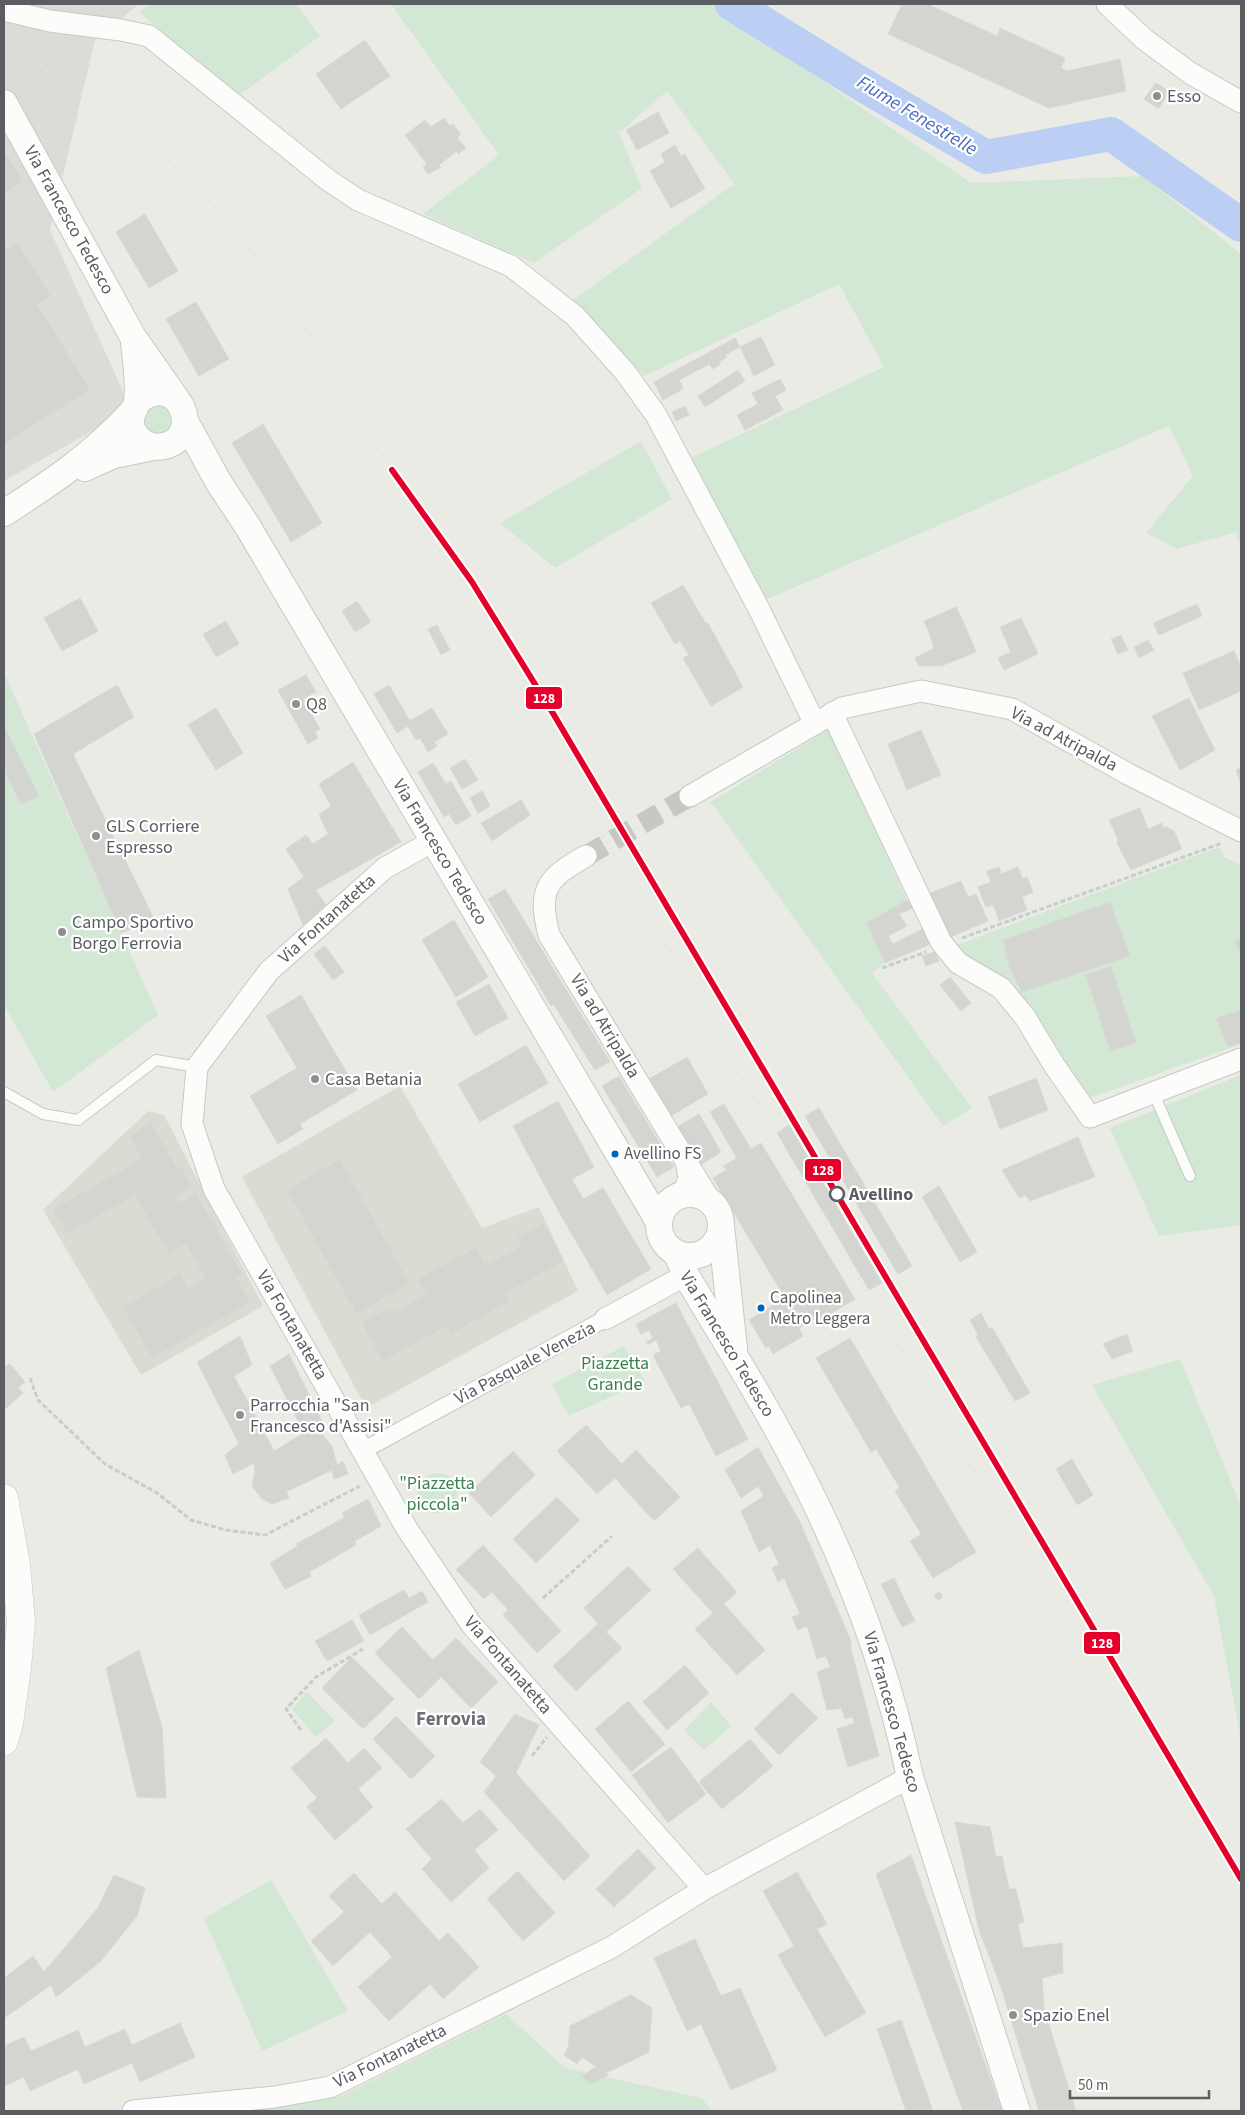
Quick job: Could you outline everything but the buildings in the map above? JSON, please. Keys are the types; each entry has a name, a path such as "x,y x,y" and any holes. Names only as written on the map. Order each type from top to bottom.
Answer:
{"main road":[{"path":"4,1498 16,1565 21,1622 17,1668 9,1723 4,1741"}],"street":[{"path":"1107,4 1144,39 1190,73 1241,102"},
{"path":"4,10 50,21 121,30 149,36 328,180 358,200 511,266 575,316 625,372 656,415 759,609 824,718 944,945 958,963 1001,988 1025,1017 1054,1066 1090,1117 1241,1059"},
{"name":"Via Francesco Tedesco","path":"4,103 133,337 181,411 219,483 248,527 638,1185 670,1207 663,1241 681,1265 735,1360 771,1418 820,1510 876,1646 910,1776 1017,2111"},
{"name":"Via Francesco Tedesco","path":"133,337 134,407 131,424 134,433 144,443 162,446 187,454 219,483"},
{"path":"4,492 20,482 61,477 114,455 162,446 184,430 181,411 171,395 153,393 134,407 106,440 61,477 4,513"},
{"name":"Via ad Atripalda","path":"690,796 842,708 921,691 1012,709 1128,774 1232,837"},
{"name":"Via Fontanatetta","path":"433,841 384,868 269,971 197,1067 192,1124 214,1189 364,1450 407,1529 471,1624 704,1889"},
{"name":"Via ad Atripalda","path":"586,856 561,870 545,894 542,910 549,934 686,1158 717,1214"},
{"path":"670,1207 690,1178 686,1158"},
{"path":"670,1207 704,1197 717,1214 735,1360"},
{"path":"681,1265 687,1256 698,1256 715,1244 717,1214"},
{"name":"Via Pasquale Venezia","path":"364,1450 605,1319 681,1265"},
{"name":"Via Fontanatetta","path":"133,2111 275,2097 330,2087 612,1947 704,1889 910,1776"}],"lane":[{"path":"4,1092 43,1114 78,1120 156,1060 197,1067"},
{"path":"1153,1092 1190,1176"}],"path":[{"path":"882,968 1232,837"},
{"path":"30,1378 38,1400 105,1464 158,1492 191,1520 226,1530 264,1535 378,1477"},
{"path":"542,1598 612,1536"},
{"path":"301,1730 286,1709 316,1677 363,1649"}],"shaded area":[{"path":"4,4 139,4 95,40 50,230 131,409 4,481"},
{"path":"400,1086 482,1228 539,1207 578,1291 366,1408 242,1177"},
{"path":"148,1111 164,1115 263,1306 141,1375 43,1210"}],"green space":[{"path":"150,4 296,4 320,36 238,96 139,12"},
{"path":"391,4 722,4 807,70 971,183 1143,176 1241,254 1241,547 1236,532 1177,549 1146,533 1193,476 1169,426 763,601 689,459 884,367 839,284 644,376 573,300 734,184 667,91 619,133 642,188 534,263 423,214 499,155"},
{"path":"158,405 169,409 173,420 169,431 158,435 147,431 143,420 147,409"},
{"path":"641,441 672,499 555,568 500,523"},
{"name":"Campo Sportivo Borgo Ferrovia","path":"4,673 158,1015 53,1092 4,1005"},
{"path":"829,729 907,900 867,923 885,963 872,973 972,1108 943,1126 711,802"},
{"path":"1219,847 1224,857 1241,865 1241,1044 1087,1099 1002,981 954,946"},
{"path":"1241,1075 1241,1225 1159,1236 1110,1128"},
{"name":"Piazzetta Grande","path":"624,1346 645,1381 569,1416 552,1384"},
{"path":"1180,1359 1241,1506 1241,1740 1214,1596 1092,1385"},
{"name":"\"Piazzetta piccola\"","path":"437,1473 451,1479 457,1493 451,1507 437,1513 423,1507 417,1493 423,1479"},
{"path":"307,1692 335,1721 316,1737 292,1709"},
{"path":"711,1702 731,1726 704,1750 684,1730"},
{"path":"271,1880 348,2011 262,2051 204,1918"},
{"path":"506,2014 565,2068 701,2098 713,2111 223,2111 341,2096"}],"waterway":[{"name":"Fiume Fenestrelle","path":"732,4 858,82 986,157 1111,134 1241,225"}],"tunnel":[{"path":"586,856 690,796"}],"railway":[{"path":"4,44 107,107 154,147 225,216 296,312 392,470 820,1213 1170,1801 1241,1915"}],"transit line":[{"name":"128","path":"392,470 472,582 554,715 1241,1879"}],"place":[{"name":"Esso","path":"1157,96"},
{"name":"Q8","path":"296,704"},
{"name":"GLS Corriere Espresso","path":"96,836"},
{"name":"Campo Sportivo Borgo Ferrovia","path":"62,932"},
{"name":"Casa Betania","path":"315,1079"},
{"name":"Avellino FS","path":"615,1154"},
{"name":"Avellino","path":"837,1194"},
{"name":"Capolinea Metro Leggera","path":"761,1308"},
{"name":"Parrocchia \"San Francesco d'Assisi\"","path":"240,1415"},
{"name":"Spazio Enel","path":"1013,2015"}],"district":[{"name":"Ferrovia","path":"451,1719"}]}
